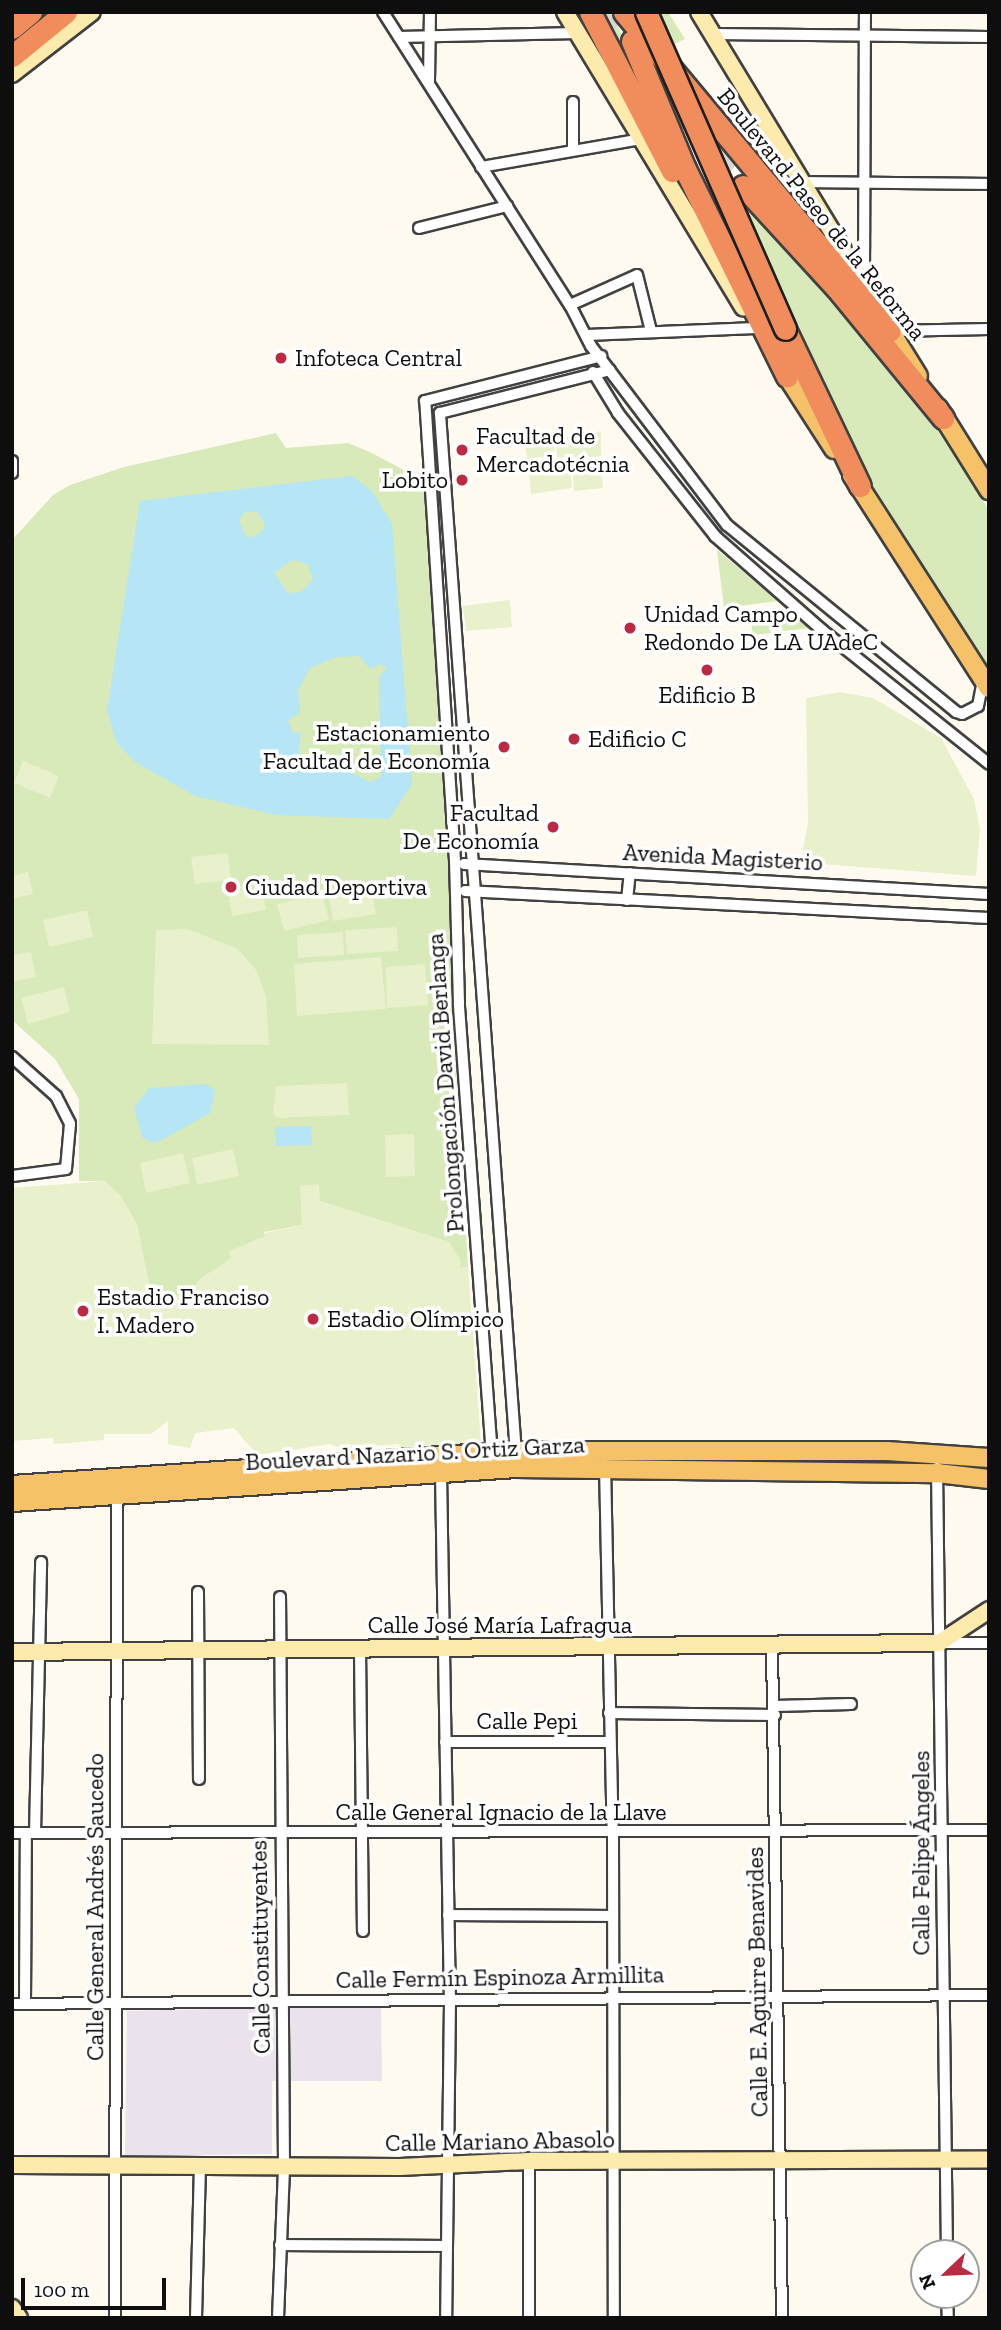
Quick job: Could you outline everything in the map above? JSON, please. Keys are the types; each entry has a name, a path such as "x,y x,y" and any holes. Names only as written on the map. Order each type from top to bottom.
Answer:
{"highway":[{"path":"12,28 31,12"},
{"path":"590,12 732,288"},
{"name":"Boulevard Paseo de la Reforma","path":"624,12 739,145 890,331"},
{"path":"636,12 739,145"},
{"name":"Boulevard Paseo de la Reforma","path":"646,12 785,329 860,486"},
{"path":"12,56 64,14"},
{"path":"632,41 685,169 787,376"},
{"path":"743,186 840,292 943,418"}],"main road":[{"path":"12,74 92,12"},
{"path":"565,12 787,376"},
{"path":"699,12 864,281 890,331"},
{"name":"Boulevard Paseo de la Reforma","path":"890,331 987,484"},
{"name":"Boulevard Paseo de la Reforma","path":"787,376 986,684"},
{"name":"Boulevard Nazario S. Ortiz Garza","path":"12,1485 492,1461 605,1449 938,1454 989,1458"},
{"name":"Boulevard Nazario S. Ortiz Garza","path":"516,1459 605,1468 937,1473 989,1479"},
{"name":"Boulevard Nazario S. Ortiz Garza","path":"12,1502 441,1473 492,1461"},
{"path":"939,1643 989,1609"},
{"name":"Calle José María Lafragua","path":"12,1652 939,1643"},
{"name":"Calle Mariano Abasolo","path":"12,2165 200,2168 447,2166 614,2160 989,2160"},
{"path":"12,2308 19,2318"}],"street":[{"path":"383,12 570,305 589,340 727,525 956,712 962,714 978,706 986,684"},
{"path":"429,82 430,12"},
{"path":"864,281 865,12"},
{"path":"399,37 578,33"},
{"path":"713,34 989,37"},
{"path":"573,102 573,150"},
{"path":"481,167 642,139"},
{"path":"803,182 989,184"},
{"path":"419,228 507,206"},
{"path":"570,305 637,275 651,331"},
{"path":"589,340 651,331 756,328"},
{"path":"890,331 989,329"},
{"path":"589,340 589,361 618,414 715,536 845,648 989,764"},
{"path":"589,361 601,356"},
{"name":"Prolongación David Berlanga","path":"492,1461 465,1081 455,864 425,401 589,361"},
{"path":"595,376 610,370"},
{"name":"Prolongación David Berlanga","path":"516,1459 472,891 440,413 595,376"},
{"path":"12,461 12,472"},
{"path":"715,536 727,525"},
{"path":"845,648 855,630"},
{"name":"Avenida Magisterio","path":"455,864 989,894"},
{"path":"627,900 630,873"},
{"name":"Avenida Magisterio","path":"455,891 989,918"},
{"path":"937,891 937,914"},
{"path":"12,1176 66,1169 71,1124 64,1106 35,1073 13,1060"},
{"path":"465,1081 486,1078"},
{"path":"478,1265 501,1262"},
{"path":"605,1449 613,1834 614,2318"},
{"name":"Calle Felipe Ángeles","path":"938,1454 947,2239"},
{"path":"441,1473 446,1648 444,1833 450,2002 446,2318"},
{"name":"Calle General Andrés Saucedo","path":"115,2318 117,1496"},
{"path":"24,2003 40,1651 41,1562"},
{"path":"198,1592 199,1779"},
{"name":"Calle Constituyentes","path":"278,2318 284,2166 279,1833 280,1597"},
{"name":"Calle José María Lafragua","path":"939,1643 989,1643"},
{"name":"Calle E. Aguirre Benavides","path":"772,1645 782,2318"},
{"path":"360,1648 363,1931"},
{"path":"609,1713 775,1711 850,1704"},
{"name":"Calle Pepi","path":"445,1742 609,1742"},
{"name":"Calle General Ignacio de la Llave","path":"12,1833 115,1836 362,1832 613,1834 989,1830"},
{"path":"448,1915 613,1916"},
{"name":"Calle Fermín Espinoza Armillita","path":"12,2004 282,2000 450,2002 614,1995 989,1995"},
{"path":"529,2161 530,2318"},
{"path":"196,2318 200,2168"},
{"path":"280,2245 446,2246"}],"shaded area":[{"path":"381,2005 382,2081 272,2081 272,2154 125,2156 127,2011"}],"green space":[{"path":"596,12 611,12 643,80 638,83"},
{"path":"626,12 668,12 685,39 649,57"},
{"path":"730,175 838,293 910,385 989,510 989,667 859,464"},
{"path":"601,432 601,456 558,461 555,439"},
{"name":"Ciudad Deportiva","path":"276,433 286,448 348,443 402,469 427,492 450,851 452,999 468,1267 460,1268 449,1242 319,1201 301,1186 302,1225 264,1232 264,1237 230,1251 232,1258 199,1280 189,1301 149,1285 137,1225 120,1195 104,1181 79,1181 79,1099 55,1059 12,1020 12,540 53,495 70,485 124,467"},
{"path":"553,439 555,455 527,459 525,444"},
{"path":"570,468 572,488 531,494 529,474"},
{"path":"601,470 603,488 574,491 573,474"},
{"path":"717,550 778,601 724,608"},
{"path":"510,600 512,627 466,631 463,606"},
{"path":"800,619 810,628 753,635 751,623"},
{"path":"840,692 873,698 941,738 974,799 980,830 976,876 822,864 802,856 808,822 806,698"},
{"path":"23,761 59,776 50,798 14,783"},
{"path":"228,853 231,880 195,884 191,857"},
{"path":"28,872 33,894 12,899 12,876"},
{"path":"262,887 266,910 232,916 228,893"},
{"path":"371,887 376,914 333,921 328,894"},
{"path":"322,893 329,920 284,931 277,904"},
{"path":"87,910 93,937 49,947 43,920"},
{"path":"397,927 398,951 347,954 345,930"},
{"path":"188,929 238,949 256,970 266,996 269,1045 152,1044 156,930"},
{"path":"343,932 344,955 298,958 297,935"},
{"path":"31,952 36,977 12,982 12,955"},
{"path":"381,957 386,1009 297,1016 294,964"},
{"path":"425,964 428,1005 387,1008 386,967"},
{"path":"64,987 70,1012 28,1024 21,998"},
{"path":"347,1083 349,1115 278,1118 273,1114 276,1086"},
{"path":"414,1134 415,1176 386,1177 385,1135"},
{"path":"233,1149 239,1176 197,1185 192,1158"},
{"path":"183,1153 190,1183 146,1193 140,1163"},
{"name":"Estadio Olímpico","path":"105,1181 120,1195 137,1225 149,1285 189,1300 199,1280 231,1258 229,1251 264,1237 264,1233 302,1225 300,1186 319,1184 320,1201 449,1242 461,1261 460,1268 468,1267 481,1444 401,1451 399,1444 341,1448 330,1444 257,1455 234,1428 195,1433 190,1448 168,1444 168,1421 151,1434 104,1434 104,1440 54,1444 53,1438 12,1441 12,1188"}],"water":[{"path":"352,476 372,491 392,524 412,784 389,819 276,815 195,796 135,762 116,742 107,710 140,501","holes":["256,511 265,524 263,531 251,538 244,533 239,520 244,513","292,560 308,564 313,580 301,592 288,593 274,573","359,656 370,669 380,664 387,668 379,677 381,777 370,782 350,772 327,770 313,760 307,762 299,752 301,733 293,732 288,721 300,712 298,690 310,668 337,657"]},
{"path":"205,1084 215,1090 210,1113 162,1140 152,1143 142,1137 134,1108 149,1088"},
{"path":"311,1126 312,1145 276,1146 275,1127"}],"tunnel":[{"path":"600,12 634,62 743,186"}],"place":[{"name":"Infoteca Central","path":"281,358"},
{"name":"Facultad de Mercadotécnia","path":"462,450"},
{"name":"Lobito","path":"462,480"},
{"name":"Unidad Campo Redondo De LA UAdeC","path":"630,628"},
{"name":"Edificio B","path":"707,670"},
{"name":"Edificio C","path":"574,739"},
{"name":"Estacionamiento Facultad de Economía","path":"504,747"},
{"name":"Facultad De Economía","path":"553,827"},
{"name":"Ciudad Deportiva","path":"231,887"},
{"name":"Estadio Franciso I. Madero","path":"83,1311"},
{"name":"Estadio Olímpico","path":"313,1319"}]}
